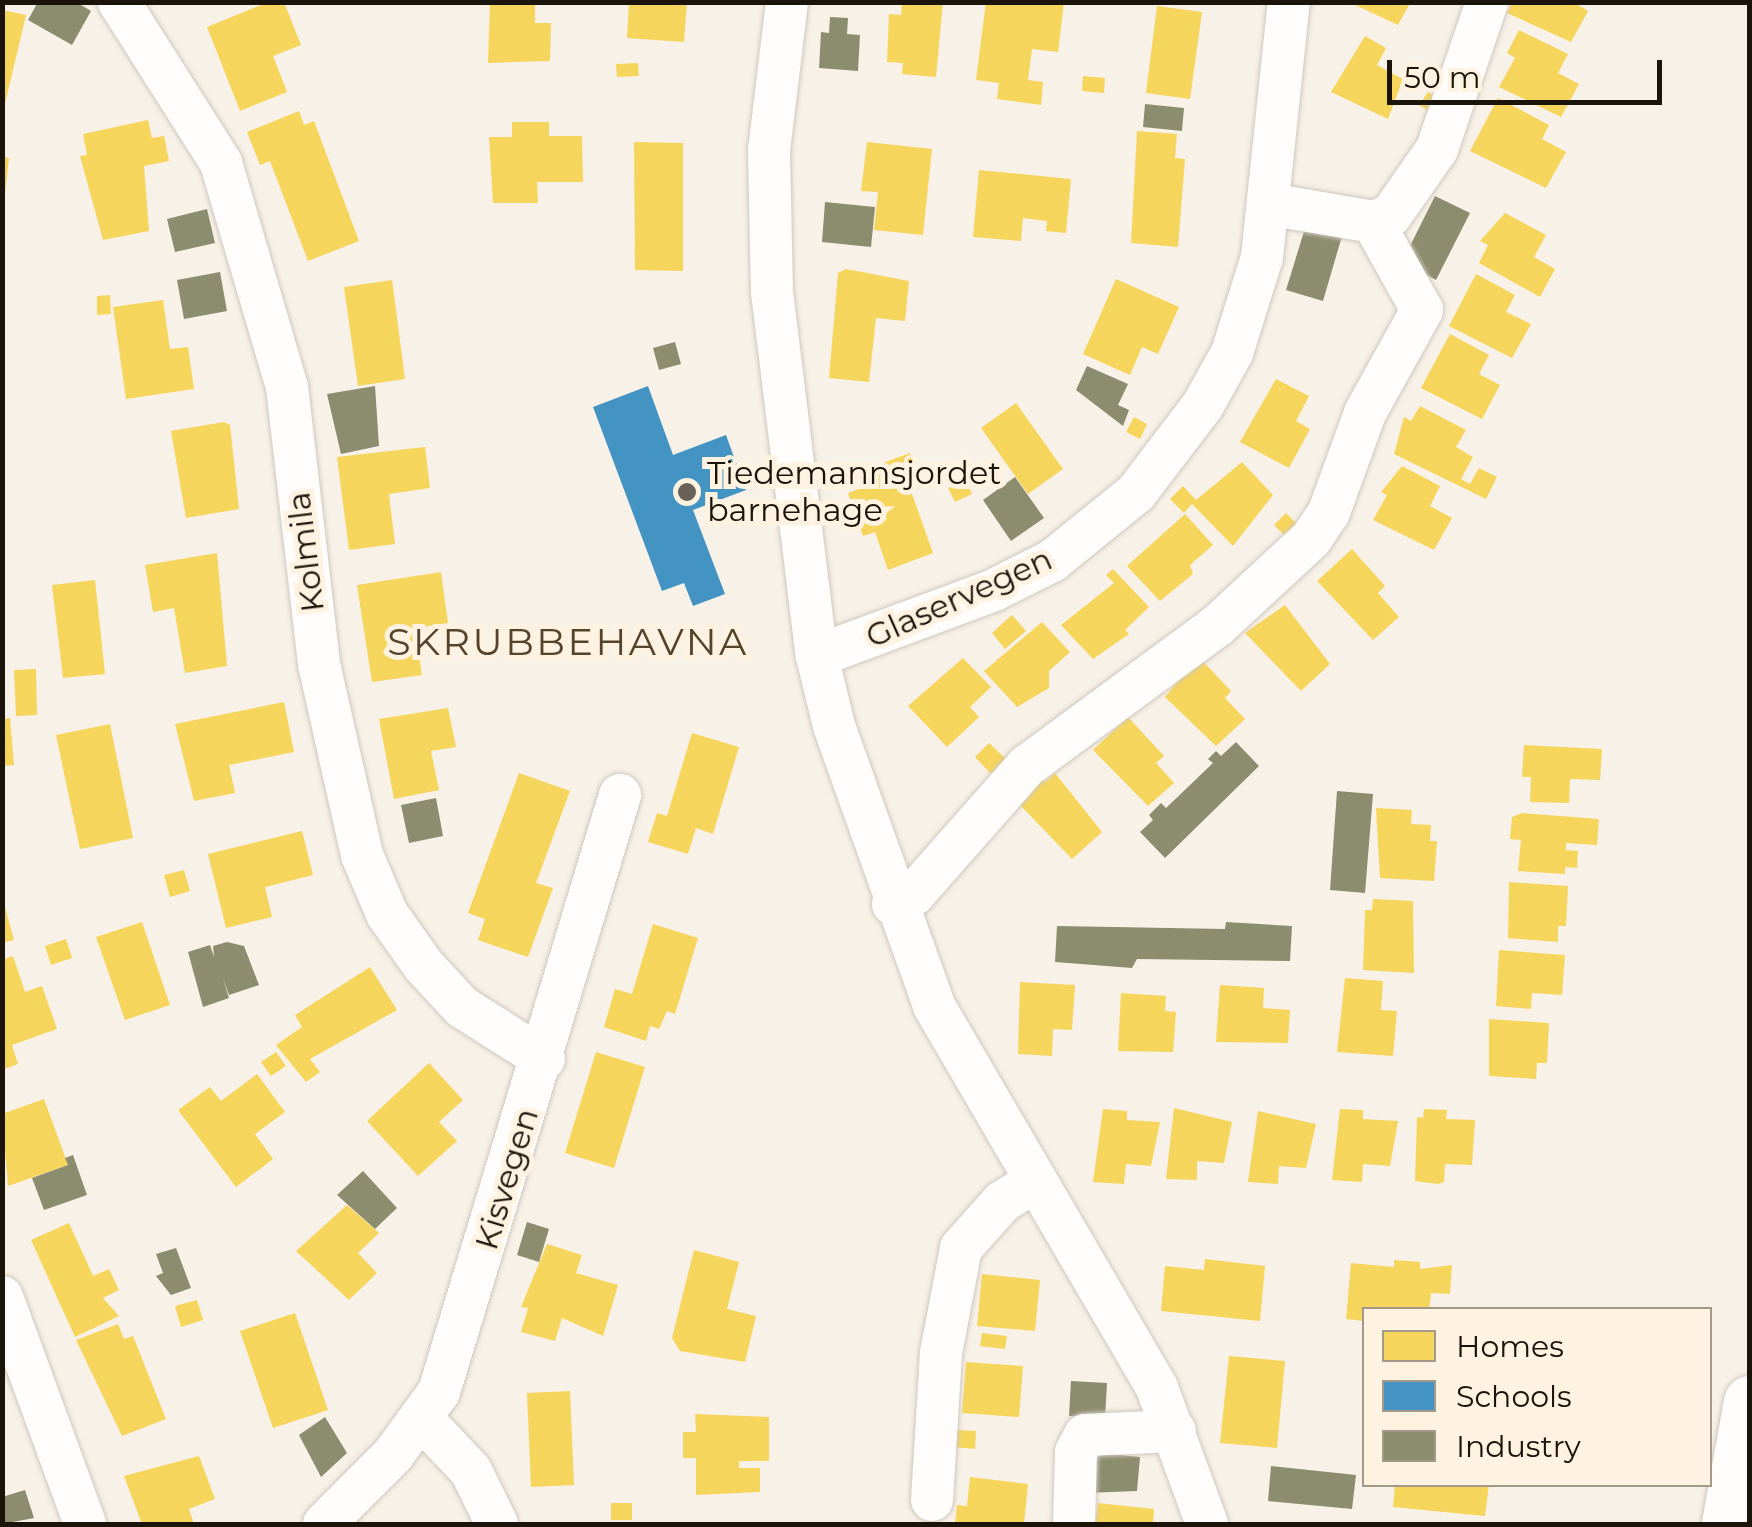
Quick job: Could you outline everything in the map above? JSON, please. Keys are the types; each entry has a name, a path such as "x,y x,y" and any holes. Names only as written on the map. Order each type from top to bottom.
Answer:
{"street":[{"name":"Kolmila","path":"119,2 221,163 287,387 320,664 362,855 387,914 424,966 462,1006 544,1058"},
{"path":"786,2 769,150 772,292 817,656 893,904 934,1006 1112,1304 1175,1431 1207,1524"},
{"name":"Glaservegen","path":"817,656 1023,576 1093,532 1136,493 1204,405 1232,353 1262,257 1289,2"},
{"path":"1268,204 1373,222 1391,215 1438,149 1487,2"},
{"path":"893,904 914,894 1027,766 1217,626 1311,538 1328,512 1365,413 1422,310 1373,222"},
{"name":"Kisvegen","path":"324,1524 422,1419 459,1338 620,795"},
{"path":"932,1500 941,1353 961,1248 1002,1202 1036,1180"},
{"path":"2,1296 85,1524"},
{"path":"1728,1524 1750,1402"},
{"path":"422,1419 471,1470 497,1524"},
{"path":"1074,1524 1076,1452 1085,1436 1175,1431"}],"building: Homes":[{"path":"268,2 284,2 301,45 273,56 287,92 240,111 207,27"},
{"path":"490,2 535,2 535,23 551,23 550,61 488,63"},
{"path":"629,2 687,2 684,42 627,38"},
{"path":"902,2 943,2 936,77 902,74 903,63 887,62 889,14 901,15"},
{"path":"986,2 1064,2 1058,52 1032,49 1028,80 1043,82 1041,105 997,99 999,83 976,80"},
{"path":"1349,2 1404,2 1409,5 1398,25"},
{"path":"1513,2 1573,2 1588,11 1571,42 1507,13"},
{"path":"1157,6 1202,12 1190,99 1146,93"},
{"path":"2,10 26,15 4,108 2,108"},
{"path":"1519,30 1568,54 1558,73 1579,84 1561,117 1499,87 1515,58 1507,53"},
{"path":"1365,36 1386,48 1377,65 1403,79 1388,119 1331,92"},
{"path":"638,63 639,76 617,77 616,64"},
{"path":"1083,76 1105,78 1104,93 1082,91"},
{"path":"1428,92 1437,98 1429,111 1419,105"},
{"path":"1498,98 1549,125 1542,139 1566,152 1546,188 1470,151"},
{"path":"299,111 304,125 314,121 359,241 308,261 270,161 260,165 247,132"},
{"path":"148,120 152,138 164,136 169,161 144,166 149,231 103,240 80,156 87,155 83,134"},
{"path":"512,122 549,122 549,136 582,136 583,182 537,182 538,203 493,203 489,137 512,137"},
{"path":"1137,131 1177,134 1175,158 1185,159 1178,247 1131,243"},
{"path":"634,142 683,143 683,271 635,270"},
{"path":"867,142 932,149 923,235 874,230 878,192 861,191"},
{"path":"2,157 9,158 5,194 2,194"},
{"path":"979,170 1071,179 1066,233 1046,231 1047,221 1023,218 1021,241 973,237"},
{"path":"1505,213 1546,235 1534,257 1555,269 1540,297 1479,263 1488,245 1480,241"},
{"path":"846,269 909,281 905,321 876,318 869,382 829,378 838,273"},
{"path":"1476,274 1515,295 1506,312 1531,324 1512,358 1449,326"},
{"path":"1116,279 1179,307 1158,354 1142,347 1130,375 1083,354"},
{"path":"392,280 405,379 358,386 344,287"},
{"path":"110,295 111,314 97,315 97,296"},
{"path":"163,300 170,349 188,347 194,389 126,399 113,307"},
{"path":"1450,334 1489,355 1479,374 1500,385 1482,419 1421,388"},
{"path":"1276,379 1309,396 1296,421 1310,429 1289,468 1240,442"},
{"path":"1016,403 1063,469 1028,494 981,428"},
{"path":"1420,406 1466,430 1456,447 1473,457 1461,479 1470,484 1479,468 1497,477 1486,499 1394,454 1404,417 1411,421"},
{"path":"1134,417 1147,424 1140,439 1126,432"},
{"path":"224,422 230,425 239,509 186,518 171,431"},
{"path":"425,447 430,488 389,494 395,544 349,550 337,457"},
{"path":"910,453 917,473 906,477 933,553 888,570 875,532 863,536 848,493 867,486 861,471"},
{"path":"1242,462 1273,495 1233,546 1192,504 1184,513 1170,499 1183,486 1196,500"},
{"path":"1402,466 1440,486 1430,506 1452,518 1434,550 1373,520 1387,495 1381,492"},
{"path":"965,479 972,494 955,502 948,488"},
{"path":"1286,513 1299,526 1287,538 1274,525"},
{"path":"1185,514 1213,545 1190,565 1193,574 1160,601 1127,566"},
{"path":"1352,549 1385,586 1378,593 1399,617 1373,640 1317,581"},
{"path":"217,553 227,666 185,673 174,608 153,612 145,565"},
{"path":"1113,569 1149,607 1125,630 1129,634 1093,659 1061,625 1114,583 1106,575"},
{"path":"441,572 448,623 415,628 422,675 372,682 357,585"},
{"path":"95,580 105,674 63,678 52,585"},
{"path":"1285,605 1330,664 1301,691 1245,633"},
{"path":"1012,615 1026,631 1005,649 992,633"},
{"path":"1042,622 1070,652 1049,671 1049,688 1017,707 984,671"},
{"path":"1198,656 1231,691 1225,698 1245,719 1216,746 1165,697"},
{"path":"963,658 991,687 970,707 979,717 947,747 908,706"},
{"path":"36,669 37,715 16,716 14,670"},
{"path":"284,702 294,752 229,765 235,793 194,801 175,724"},
{"path":"448,708 456,747 431,751 439,790 394,799 379,719"},
{"path":"1128,717 1164,756 1156,763 1174,783 1148,806 1093,750"},
{"path":"10,718 14,765 2,766 2,719"},
{"path":"110,724 133,838 80,849 56,735"},
{"path":"692,733 739,747 713,834 696,828 688,854 648,842 657,813 667,816"},
{"path":"989,743 1007,760 992,775 975,757"},
{"path":"1524,745 1602,749 1600,780 1570,779 1569,803 1530,802 1531,777 1522,777"},
{"path":"519,773 570,791 536,883 553,888 528,957 478,940 485,919 468,913"},
{"path":"1055,773 1102,832 1072,859 1020,805 1040,777 1045,782"},
{"path":"1376,808 1412,810 1411,824 1431,825 1430,841 1437,841 1434,881 1380,878"},
{"path":"1522,813 1599,819 1597,845 1566,843 1566,850 1578,851 1577,868 1565,867 1565,874 1518,871 1521,840 1510,839 1512,817"},
{"path":"302,831 313,875 265,887 272,917 226,928 208,854"},
{"path":"184,870 190,891 170,897 164,875"},
{"path":"1509,882 1568,886 1566,926 1558,926 1558,942 1508,938"},
{"path":"2,896 14,940 2,943"},
{"path":"1373,899 1413,901 1414,973 1363,970 1365,910 1372,910"},
{"path":"142,922 170,1005 125,1020 96,937"},
{"path":"653,924 698,938 675,1014 667,1011 659,1029 650,1026 646,1041 604,1027 615,989 632,994"},
{"path":"66,939 72,958 51,965 45,946"},
{"path":"1499,950 1565,955 1562,995 1532,993 1531,1009 1496,1006"},
{"path":"13,956 25,992 42,986 57,1029 12,1045 18,1064 2,1070 2,960"},
{"path":"370,967 397,1010 310,1059 320,1072 306,1082 276,1045 302,1027 295,1015"},
{"path":"1345,978 1383,981 1381,1010 1397,1011 1393,1056 1337,1052"},
{"path":"1020,982 1075,985 1072,1030 1053,1029 1052,1056 1018,1054"},
{"path":"1220,985 1264,988 1263,1008 1290,1010 1288,1043 1216,1042"},
{"path":"1121,993 1166,996 1165,1011 1176,1012 1173,1052 1118,1051"},
{"path":"1489,1019 1549,1023 1547,1063 1537,1063 1536,1079 1489,1076"},
{"path":"276,1052 286,1066 271,1076 261,1062"},
{"path":"596,1052 645,1067 614,1168 565,1153"},
{"path":"429,1063 463,1100 439,1122 457,1141 418,1176 367,1121"},
{"path":"257,1074 285,1112 255,1134 273,1159 236,1187 178,1110 210,1087 221,1101"},
{"path":"44,1099 68,1165 8,1186 2,1114"},
{"path":"1174,1108 1232,1122 1224,1163 1197,1161 1197,1180 1166,1179"},
{"path":"1103,1109 1127,1111 1127,1120 1160,1122 1151,1166 1126,1164 1124,1184 1093,1182"},
{"path":"1340,1109 1363,1110 1363,1119 1398,1121 1390,1166 1363,1164 1362,1182 1332,1180"},
{"path":"1424,1109 1447,1110 1446,1119 1475,1120 1472,1165 1445,1164 1444,1182 1438,1184 1415,1181 1417,1117 1423,1118"},
{"path":"1258,1111 1316,1124 1306,1168 1279,1166 1278,1184 1248,1182"},
{"path":"347,1205 379,1233 358,1253 377,1273 349,1300 296,1251"},
{"path":"69,1223 93,1276 109,1269 119,1290 103,1298 119,1316 75,1337 31,1240"},
{"path":"547,1244 582,1255 576,1273 618,1285 603,1336 562,1318 555,1341 521,1332 528,1308 521,1307"},
{"path":"694,1250 739,1262 727,1309 756,1316 745,1362 680,1351 672,1338"},
{"path":"1205,1259 1265,1266 1260,1321 1161,1311 1165,1266 1204,1270"},
{"path":"1394,1260 1420,1262 1420,1269 1452,1265 1450,1294 1431,1293 1429,1307 1362,1307 1362,1321 1346,1319 1351,1263 1394,1267"},
{"path":"982,1274 1040,1280 1035,1331 977,1326"},
{"path":"197,1300 203,1320 181,1327 175,1306"},
{"path":"295,1313 328,1410 273,1428 240,1331"},
{"path":"118,1324 124,1339 133,1336 166,1419 122,1436 76,1340"},
{"path":"982,1333 1007,1336 1005,1349 980,1346"},
{"path":"1229,1356 1285,1361 1277,1448 1220,1443"},
{"path":"966,1362 1023,1366 1019,1417 962,1413"},
{"path":"570,1391 574,1485 531,1487 527,1393"},
{"path":"695,1414 769,1417 769,1461 739,1461 739,1468 760,1468 760,1492 696,1495 696,1458 683,1458 683,1432 696,1432"},
{"path":"955,1430 976,1431 975,1449 954,1447"},
{"path":"199,1456 215,1499 189,1509 194,1524 142,1524 124,1476"},
{"path":"970,1477 1028,1484 1024,1524 955,1524 957,1505 967,1506"},
{"path":"1395,1487 1489,1487 1485,1516 1393,1507"},
{"path":"611,1503 632,1503 632,1520 611,1520"},
{"path":"1098,1503 1154,1509 1153,1524 1095,1524"}],"building: Schools":[{"path":"648,386 673,455 726,435 746,490 693,510 725,594 693,606 684,583 662,591 593,407"}],"building: Industry":[{"path":"38,2 76,2 91,11 72,45 28,20"},
{"path":"830,17 848,18 847,34 860,35 858,71 819,68 821,32 829,33"},
{"path":"1145,104 1184,108 1182,131 1143,127"},
{"path":"1435,196 1470,213 1436,280 1402,262"},
{"path":"825,202 875,207 871,247 822,242"},
{"path":"207,209 215,243 175,252 167,219"},
{"path":"1306,225 1342,236 1323,301 1286,290"},
{"path":"220,272 227,311 184,319 177,280"},
{"path":"675,342 681,364 659,370 653,348"},
{"path":"1087,366 1128,384 1118,405 1129,410 1123,426 1076,390"},
{"path":"375,386 379,446 341,454 327,394"},
{"path":"1015,477 1044,518 1011,541 983,500"},
{"path":"1236,742 1259,766 1165,858 1140,832 1153,820 1149,815 1161,803 1166,808 1213,763 1208,759 1216,751 1221,756"},
{"path":"1337,791 1373,794 1365,893 1330,890"},
{"path":"436,798 443,836 409,843 401,805"},
{"path":"1226,922 1292,926 1290,961 1137,959 1132,968 1055,962 1057,926 1225,929"},
{"path":"227,942 244,946 259,985 229,995 223,979 229,998 203,1007 188,952 210,945 214,957 213,946"},
{"path":"73,1155 87,1195 44,1210 32,1178 68,1165 65,1158"},
{"path":"363,1171 397,1208 375,1229 337,1195"},
{"path":"527,1222 549,1229 539,1262 517,1255"},
{"path":"176,1248 191,1288 171,1295 156,1276 163,1273 156,1254"},
{"path":"1071,1381 1107,1383 1105,1418 1069,1416"},
{"path":"325,1417 347,1453 321,1477 299,1435"},
{"path":"1090,1452 1140,1457 1137,1491 1086,1493"},
{"path":"1271,1466 1356,1475 1352,1509 1268,1501"},
{"path":"25,1490 34,1518 2,1524 2,1497"}],"place":[{"name":"Tiedemannsjordet barnehage","path":"687,492"}],"district":[{"name":"SKRUBBEHAVNA","path":"568,642"}]}
